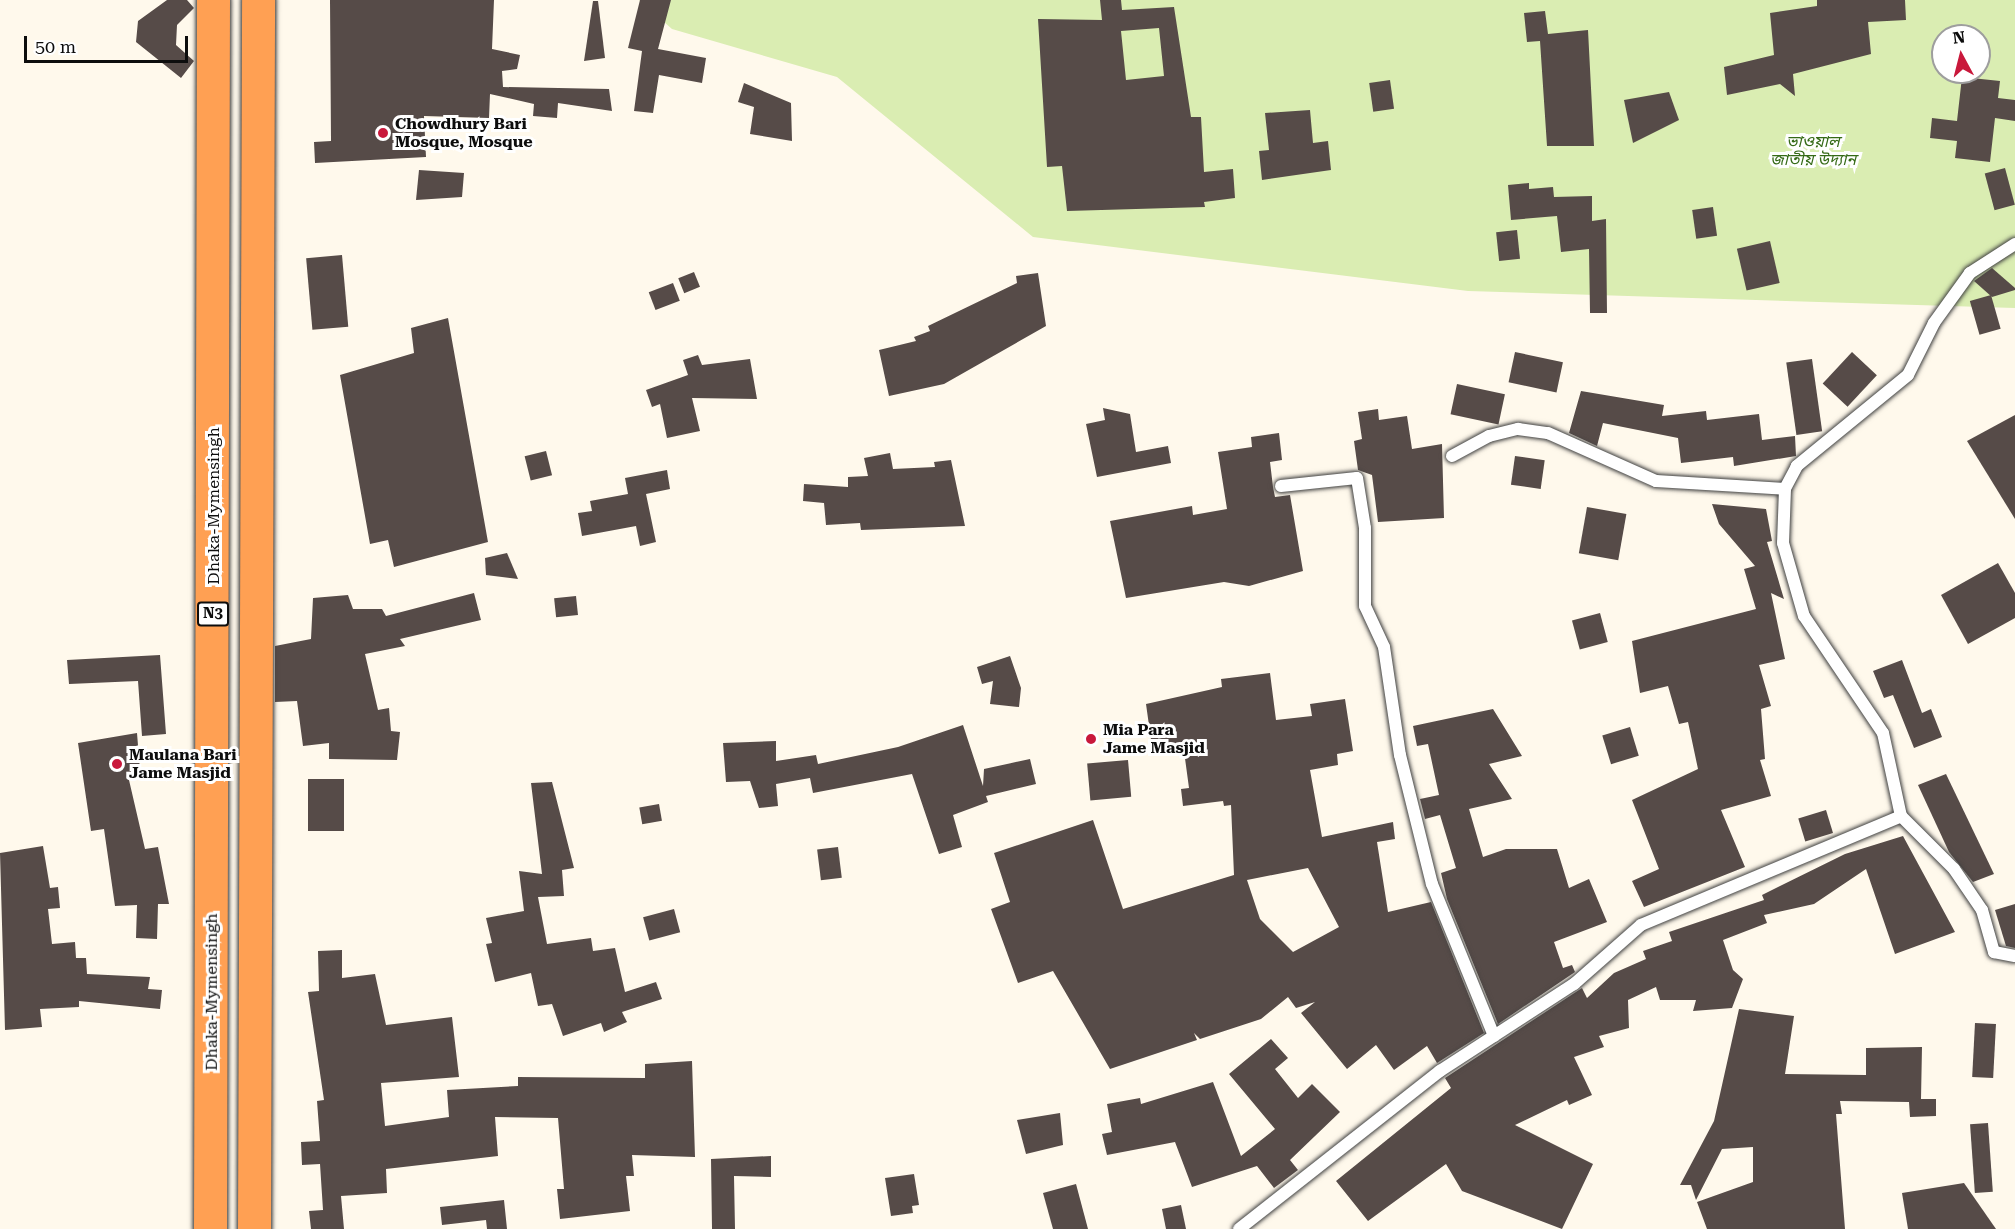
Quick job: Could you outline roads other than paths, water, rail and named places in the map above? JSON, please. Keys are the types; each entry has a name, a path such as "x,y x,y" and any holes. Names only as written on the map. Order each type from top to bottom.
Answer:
{"highway":[{"name":"Dhaka-Mymensingh","path":"210,1229 213,0"},
{"path":"254,1229 258,0"}],"lane":[{"path":"2015,244 1970,273 1934,323 1908,375 1797,466 1785,489 1783,543 1804,616 1883,733 1901,816 1954,869 1982,910 1994,952 2015,956"},
{"path":"1452,456 1489,436 1518,429 1548,433 1656,481 1785,489"},
{"path":"1281,486 1357,478 1365,528 1365,606 1384,647 1400,755 1432,884 1494,1036"},
{"path":"1239,1229 1440,1071 1574,984 1641,925 1901,816"}],"place":[{"name":"Chowdhury Bari Mosque, Mosque","path":"383,133"},
{"name":"Mia Para Jame Masjid","path":"1091,739"},
{"name":"Maulana Bari Jame Masjid","path":"117,764"}],"park label":[{"name":"ভাওয়াল জাতীয় উদ্যান","path":"1813,151"}]}
